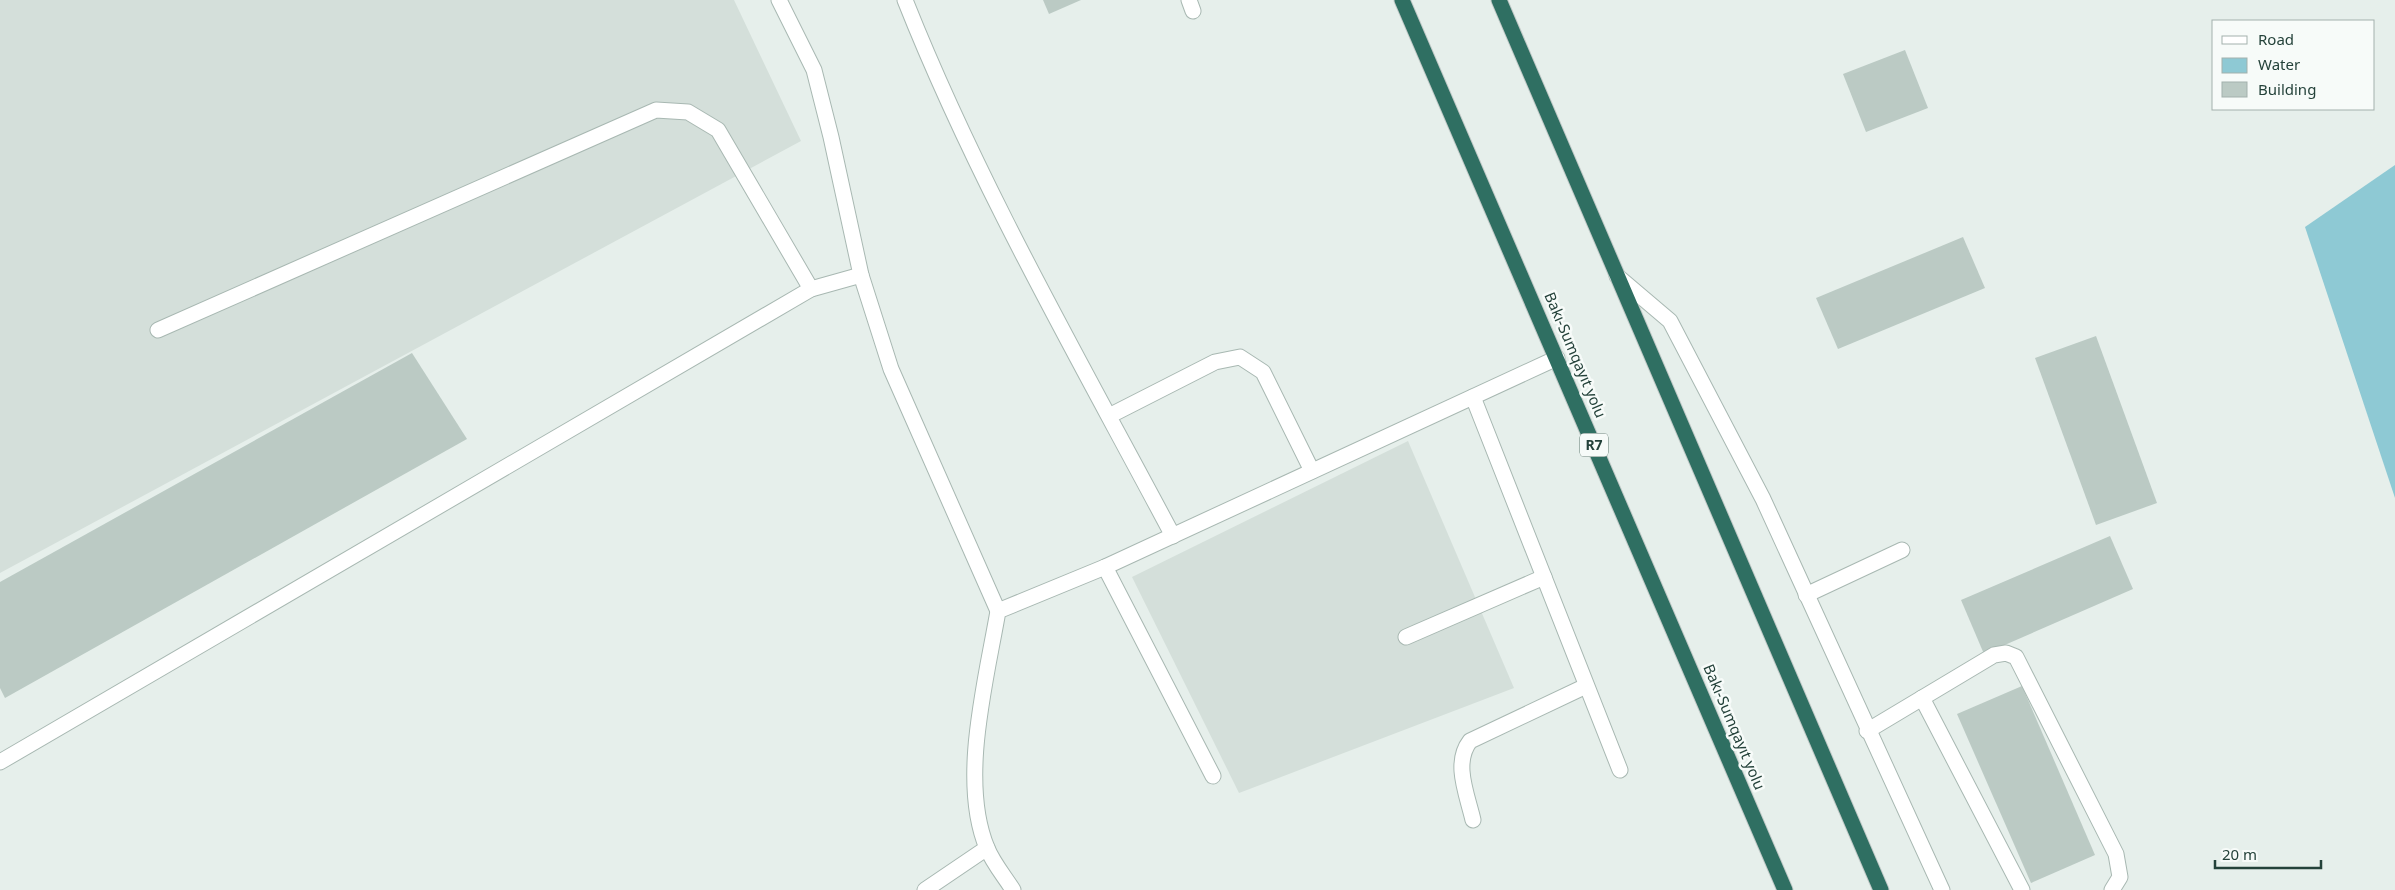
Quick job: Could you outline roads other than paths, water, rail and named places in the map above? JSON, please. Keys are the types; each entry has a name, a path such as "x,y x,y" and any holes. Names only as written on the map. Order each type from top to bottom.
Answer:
{"highway":[{"name":"Bakı-Sumqayıt yolu","path":"1402,0 1785,890"},
{"path":"1499,0 1880,890"}],"lane":[{"path":"779,0 814,70 861,276 891,369 998,611 978,734 974,802 987,848 1013,890"},
{"path":"905,0 921,42 1012,233 1173,536"},
{"path":"158,330 656,110 688,112 718,130 811,289"},
{"path":"0,762 811,289 861,276"},
{"path":"1617,276 1670,322 1763,500 1867,731 1942,890"},
{"path":"1109,416 1214,362 1240,357 1263,372 1312,471"},
{"path":"998,611 1105,567 1557,358"},
{"path":"1473,397 1620,770"},
{"path":"1806,595 1902,550"},
{"path":"1105,567 1213,776"},
{"path":"1406,637 1544,577"},
{"path":"1867,731 1994,654 2006,653 2016,658 2116,854 2120,877 2112,890"},
{"path":"1473,820 1460,764 1462,751 1470,741 1586,686"},
{"path":"1922,698 2022,890"},
{"path":"925,890 987,848"}],"water":[{"path":"2395,165 2395,498 2305,227"}]}
